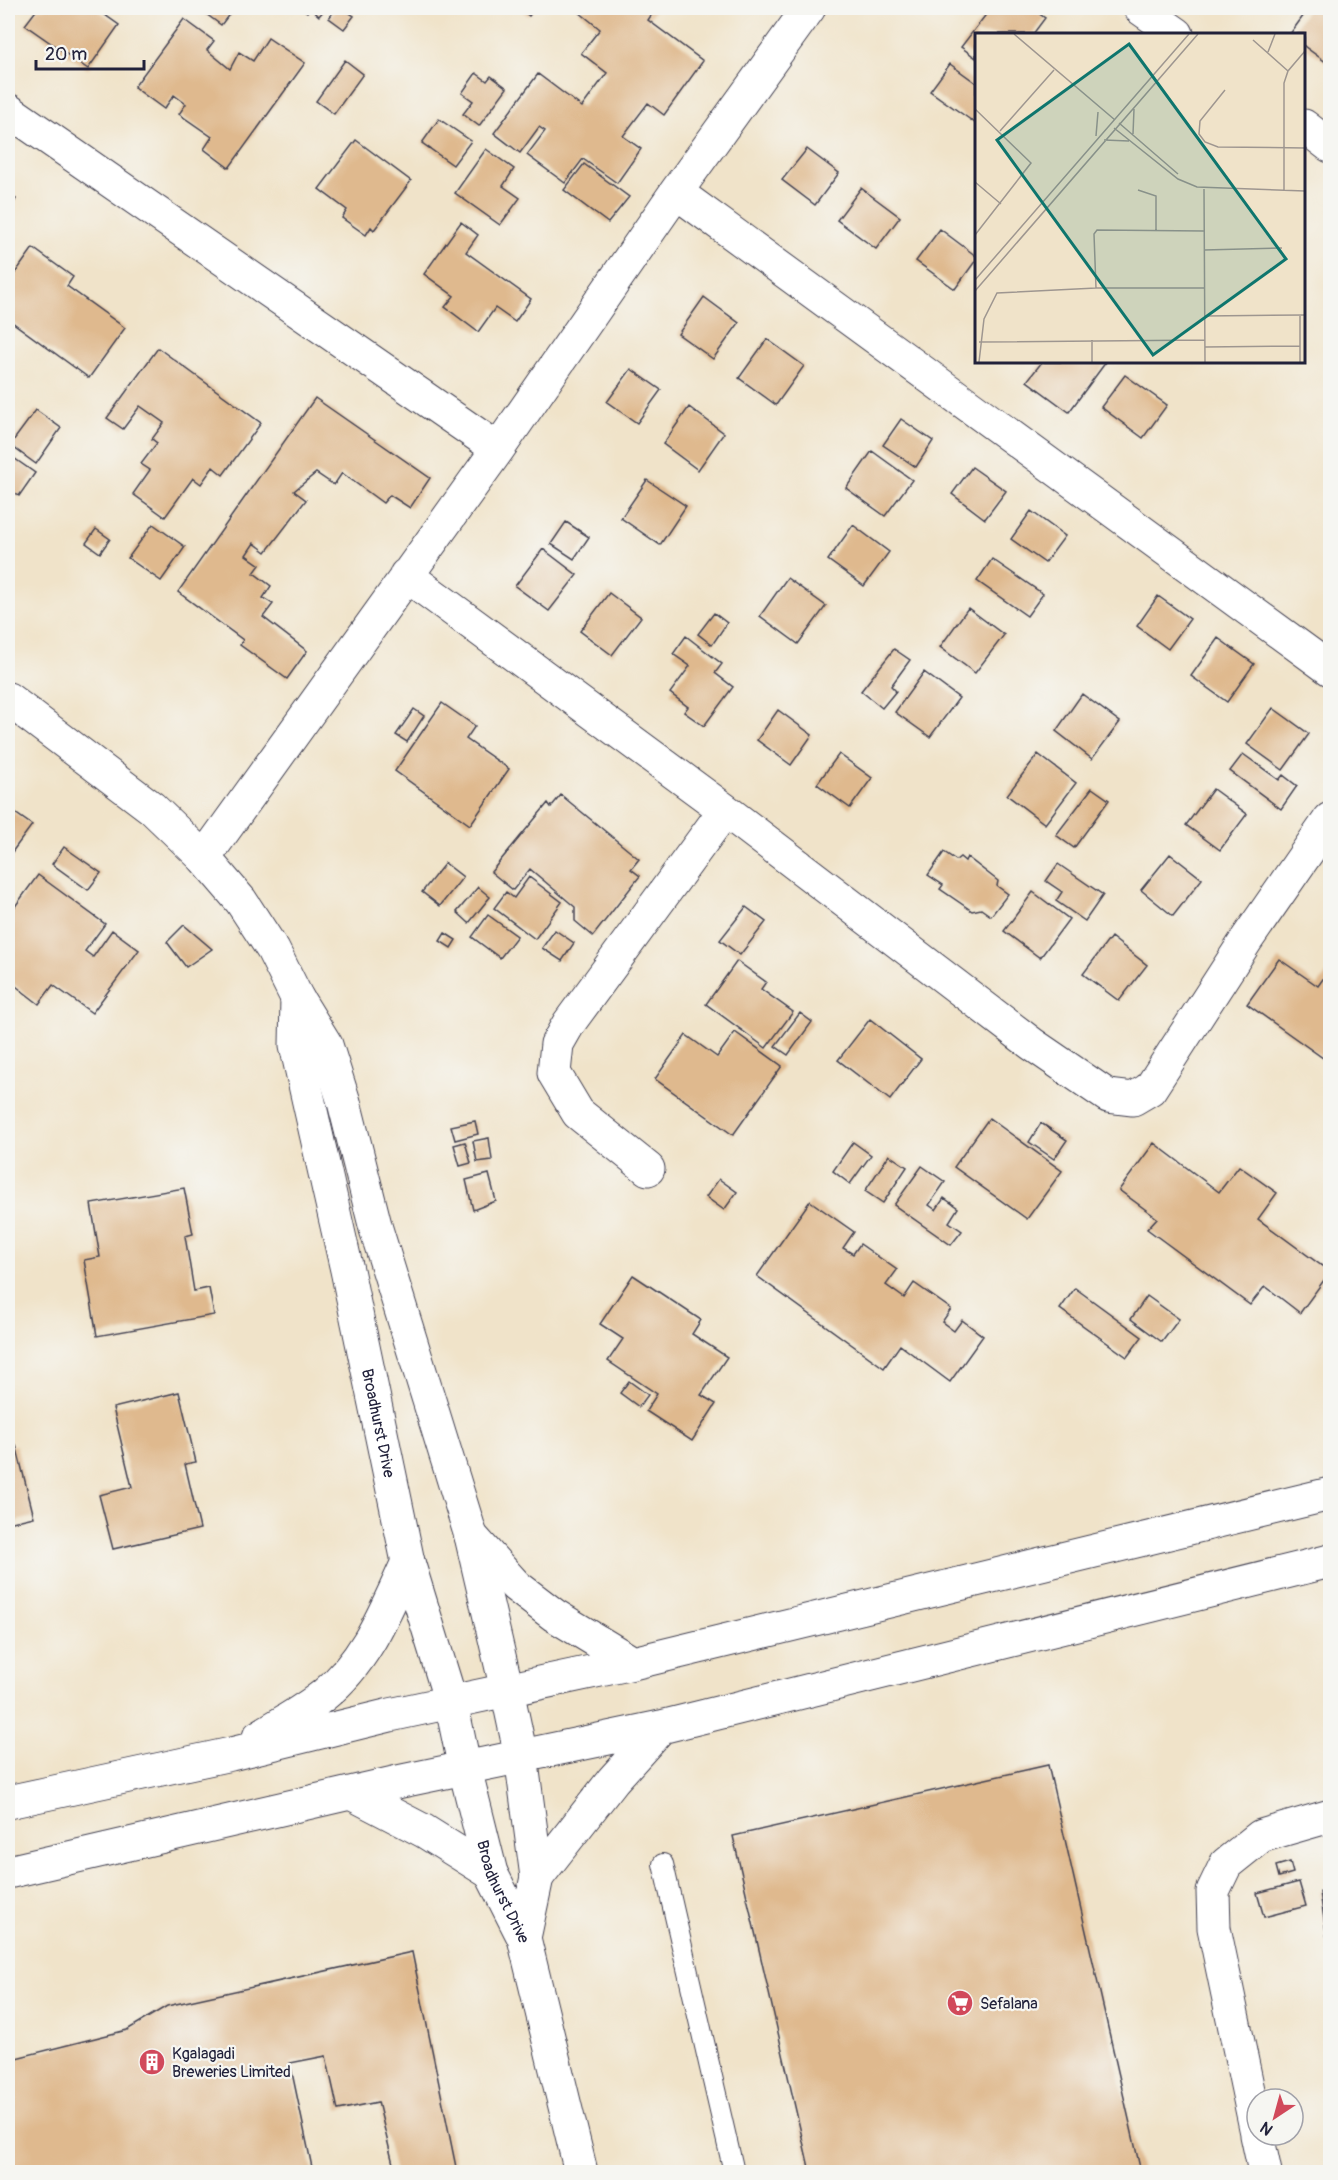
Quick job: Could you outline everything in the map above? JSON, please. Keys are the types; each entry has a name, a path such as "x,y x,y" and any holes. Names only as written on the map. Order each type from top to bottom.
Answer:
{"street":[{"path":"204,858 498,449 676,192 808,8"},
{"path":"1140,8 1176,33"},
{"path":"8,110 498,449"},
{"path":"1305,127 1330,146"},
{"path":"676,192 1330,669"},
{"path":"406,575 724,810 1032,1044 1108,1096 1133,1099 1150,1089 1247,939 1330,819"},
{"path":"8,699 152,808 204,858 241,901 273,950 297,998"},
{"path":"648,1169 578,1113 554,1072 556,1044 724,810"},
{"name":"Broadhurst Drive","path":"297,998 326,1045 341,1092 376,1229 471,1536 521,1756 537,1876 524,1938"},
{"name":"Broadhurst Drive","path":"297,998 296,1045 345,1260 408,1562 450,1702 491,1873 524,1938"},
{"path":"8,1802 633,1663 1330,1494"},
{"path":"471,1536 516,1586 546,1610 633,1663"},
{"path":"231,1754 294,1716 325,1694 344,1676 381,1622 408,1562"},
{"path":"8,1872 351,1792 661,1727 1330,1562"},
{"path":"537,1876 613,1780 661,1727"},
{"path":"351,1792 424,1831 491,1873"},
{"path":"1247,2087 1214,1928 1213,1891 1226,1864 1261,1836 1330,1816"},
{"path":"524,1938 581,2172"},
{"path":"1260,2147 1265,2172"}],"lane":[{"path":"663,1864 734,2172"}],"building":[{"path":"38,8 95,8 119,25 88,69 25,25"},
{"path":"198,8 234,8 221,25"},
{"path":"310,8 326,8 319,16"},
{"path":"336,8 342,8 354,16 344,29 329,18"},
{"path":"519,8 535,8 529,16"},
{"path":"583,8 656,8 648,20 703,61 664,115 648,103 623,136 641,149 617,183 583,159 565,183 527,155 545,131 539,127 520,153 494,133 538,74 582,107 607,73 581,53 600,29 579,12"},
{"path":"991,8 1031,8 1045,18 1034,33 975,33 975,57 961,47"},
{"path":"1309,8 1324,8 1330,12 1330,65 1305,47 1305,33 1291,33"},
{"path":"184,19 214,41 207,50 230,69 239,52 253,61 268,38 305,63 229,168 204,149 212,137 179,114 186,104 174,95 164,109 134,87"},
{"path":"345,60 363,74 334,114 316,101"},
{"path":"950,64 975,82 975,123 930,91"},
{"path":"476,73 487,81 491,76 507,88 479,126 463,114 473,101 462,93"},
{"path":"439,119 471,141 453,165 422,143"},
{"path":"356,140 411,181 374,230 371,227 366,235 342,218 347,210 319,189"},
{"path":"486,149 514,169 503,186 520,198 500,225 455,193"},
{"path":"807,149 839,173 815,205 782,180"},
{"path":"584,164 629,197 608,223 564,190"},
{"path":"861,188 900,217 876,249 837,220"},
{"path":"8,194 16,199 8,212"},
{"path":"461,222 478,235 466,252 531,299 515,322 495,308 478,332 445,307 454,296 424,274"},
{"path":"940,229 975,255 975,261 955,289 916,261"},
{"path":"33,248 73,277 67,286 125,328 89,378 8,319 8,283"},
{"path":"704,297 739,323 713,359 678,334"},
{"path":"767,339 804,366 776,405 739,378"},
{"path":"158,348 261,423 223,475 213,467 201,484 193,478 165,517 133,494 150,470 141,464 157,443 152,439 164,423 140,406 123,429 107,418"},
{"path":"1041,363 1105,363 1069,412 1027,381"},
{"path":"631,369 661,390 637,423 607,402"},
{"path":"1125,375 1167,405 1143,438 1101,407"},
{"path":"315,398 430,478 410,508 390,495 383,503 342,473 334,485 316,473 294,491 306,500 266,552 254,543 246,555 260,565 254,573 271,586 263,598 273,604 263,617 307,651 287,679 240,645 243,640 178,592"},
{"path":"689,407 724,433 698,470 663,444"},
{"path":"36,410 61,428 36,464 10,445"},
{"path":"901,419 933,441 916,467 883,445"},
{"path":"872,451 912,480 885,516 846,488"},
{"path":"8,454 35,473 19,496 8,488"},
{"path":"972,467 1006,491 985,519 952,494"},
{"path":"647,480 686,506 660,545 621,518"},
{"path":"1031,511 1065,536 1045,563 1011,539"},
{"path":"566,522 589,537 574,559 551,544"},
{"path":"153,524 185,547 161,581 128,558"},
{"path":"853,525 889,552 864,586 828,560"},
{"path":"96,529 110,539 100,553 86,543"},
{"path":"543,549 577,575 549,611 515,586"},
{"path":"992,559 1043,594 1027,616 977,581"},
{"path":"787,578 826,606 798,644 760,616"},
{"path":"609,593 641,617 612,655 580,631"},
{"path":"1158,596 1190,619 1168,649 1137,626"},
{"path":"968,608 1004,635 975,673 940,647"},
{"path":"714,613 727,623 712,645 698,634"},
{"path":"686,636 722,664 715,673 733,687 704,726 684,712 688,707 670,693 690,666 673,654"},
{"path":"1218,638 1254,664 1227,702 1191,676"},
{"path":"894,649 910,660 891,686 896,691 882,708 861,691"},
{"path":"924,672 959,698 930,737 895,712"},
{"path":"1082,694 1120,722 1092,759 1056,731"},
{"path":"442,703 475,726 466,739 509,769 470,825 395,771"},
{"path":"1273,708 1309,734 1283,770 1247,744"},
{"path":"414,709 424,716 407,742 396,735"},
{"path":"778,710 812,735 791,765 757,740"},
{"path":"839,754 872,778 850,808 817,784"},
{"path":"1038,754 1076,783 1045,824 1007,795"},
{"path":"1243,754 1279,780 1283,775 1297,786 1281,809 1230,771"},
{"path":"1092,788 1109,800 1074,848 1056,835"},
{"path":"1213,789 1247,814 1220,850 1186,825"},
{"path":"561,795 639,859 631,869 640,876 593,936 575,921 575,907 530,869 513,890 491,872 548,803 551,807"},
{"path":"8,808 32,825 12,852 8,848"},
{"path":"64,847 101,873 88,890 52,864"},
{"path":"944,852 956,860 960,857 965,861 967,857 998,881 997,886 1008,894 991,916 981,909 972,911 940,889 943,885 928,875"},
{"path":"1170,854 1202,879 1173,916 1141,890"},
{"path":"445,863 463,877 440,906 422,892"},
{"path":"1058,864 1103,895 1085,921 1056,901 1062,892 1046,881"},
{"path":"38,875 105,924 85,951 93,957 112,930 139,950 92,1013 53,985 39,1004 8,980 8,916"},
{"path":"529,877 562,902 535,939 494,908 506,892 514,898"},
{"path":"478,887 490,897 469,923 457,912"},
{"path":"1033,892 1069,919 1040,958 1004,931"},
{"path":"746,907 766,922 740,955 720,940"},
{"path":"488,915 517,936 500,958 472,937"},
{"path":"184,925 212,949 186,967 167,942"},
{"path":"555,930 574,943 562,961 542,948"},
{"path":"445,933 456,940 451,948 440,941"},
{"path":"1111,937 1147,965 1119,1001 1083,974"},
{"path":"1279,959 1318,986 1330,969 1330,1063 1247,1004"},
{"path":"737,961 766,982 761,989 793,1012 766,1048 706,1004"},
{"path":"800,1013 812,1022 788,1055 775,1046"},
{"path":"870,1019 921,1059 890,1100 838,1060"},
{"path":"735,1032 782,1066 733,1135 655,1079 686,1035 717,1057"},
{"path":"989,1118 1062,1171 1027,1219 954,1167"},
{"path":"475,1121 478,1134 455,1140 451,1126"},
{"path":"1041,1123 1067,1140 1054,1159 1029,1142"},
{"path":"489,1138 492,1160 477,1162 473,1141"},
{"path":"465,1142 471,1163 460,1166 454,1145"},
{"path":"853,1142 871,1155 850,1184 833,1171"},
{"path":"1154,1143 1219,1192 1239,1166 1277,1193 1258,1219 1330,1272 1300,1313 1265,1286 1250,1305 1147,1229 1157,1218 1119,1190"},
{"path":"889,1155 907,1167 883,1203 865,1191"},
{"path":"922,1166 945,1182 929,1205 936,1210 944,1198 958,1208 949,1222 962,1231 951,1245 894,1205"},
{"path":"489,1174 496,1201 473,1210 466,1180"},
{"path":"719,1179 737,1192 724,1210 706,1197"},
{"path":"184,1188 193,1234 185,1236 194,1291 209,1288 214,1315 97,1336 84,1260 100,1257 91,1204"},
{"path":"810,1201 854,1232 843,1248 853,1254 860,1244 897,1270 886,1285 904,1298 914,1283 951,1309 942,1322 954,1331 962,1320 983,1336 950,1382 900,1345 884,1368 757,1276"},
{"path":"633,1275 701,1320 692,1334 727,1357 701,1395 716,1404 692,1441 646,1411 657,1394 608,1361 623,1339 600,1324"},
{"path":"1075,1288 1142,1337 1127,1357 1060,1309"},
{"path":"1147,1296 1179,1319 1162,1342 1131,1319"},
{"path":"629,1381 648,1395 639,1407 620,1393"},
{"path":"179,1392 196,1462 185,1464 200,1529 113,1549 99,1495 132,1487 113,1408"},
{"path":"16,1445 34,1517 8,1523 8,1447"},
{"path":"1048,1765 1141,2172 810,2172 733,1836"},
{"path":"1290,1862 1293,1873 1279,1877 1276,1866"},
{"path":"1299,1882 1306,1906 1264,1917 1257,1893"},
{"path":"1330,1890 1330,1952 1329,1952 1320,1892"},
{"name":"Kgalagadi Breweries Limited","path":"412,1952 457,2172 395,2172 378,2102 338,2110 326,2056 290,2063 313,2172 8,2172 8,2060 127,2030 167,2006"}],"place":[{"name":"Sefalana","path":"960,2003"},
{"name":"Kgalagadi Breweries Limited","path":"152,2062"}]}
